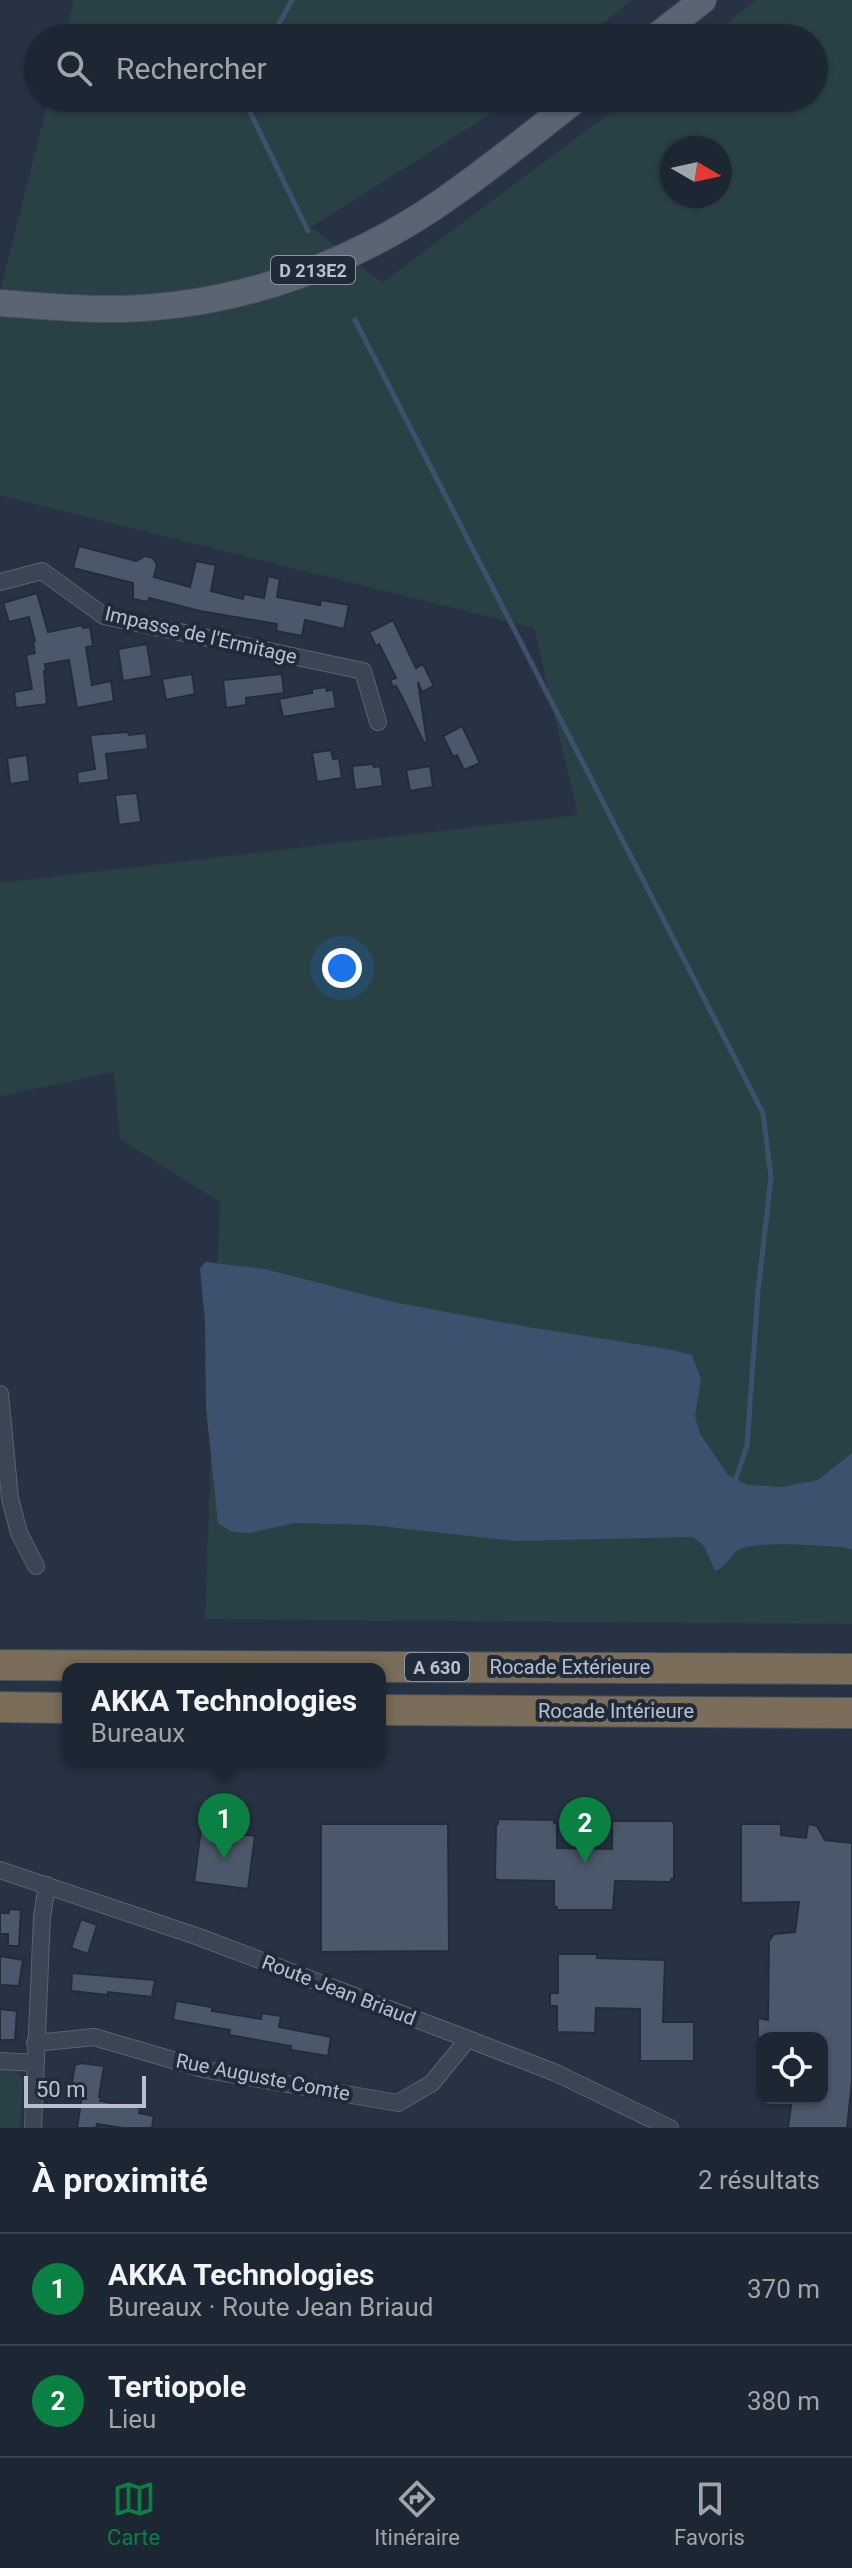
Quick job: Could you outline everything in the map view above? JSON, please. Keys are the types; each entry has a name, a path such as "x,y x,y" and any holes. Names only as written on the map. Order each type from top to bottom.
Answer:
{"highway":[{"name":"Rocade Extérieure","path":"7,1661 218,1663"},
{"name":"Rocade Extérieure","path":"386,1665 852,1669"},
{"path":"0,1707 62,1708"},
{"name":"Rocade Intérieure","path":"386,1710 852,1713"}],"main road":[{"path":"672,24 703,0"},
{"name":"D 213E2","path":"0,303 67,309 163,307 259,289 306,273 373,242 456,193 560,112"}],"street":[{"name":"Impasse de l'Ermitage","path":"0,582 42,571 104,616 363,671 378,722"},
{"path":"0,1394 10,1498 19,1533 36,1566"},
{"name":"Route Jean Briaud","path":"0,1870 199,1937 468,2039 556,2073 639,2121 670,2128"},
{"path":"33,2128 42,1917 47,1885"},
{"name":"Rue Auguste Comte","path":"35,2043 94,2037 207,2070 398,2103 432,2083 468,2039"},
{"path":"0,2061 36,2063"}],"green space":[{"path":"74,0 632,0 602,24 68,24"},
{"path":"756,0 852,0 852,1624 205,1619 220,1202 120,1139 114,1072 0,1096 0,883 578,815 534,628 0,495 0,293 45,112 491,112 311,227 382,283 611,112 828,112 828,24 726,24"},
{"path":"0,2068 12,2069 23,2078 20,2128 0,2128"}],"water":[{"path":"206,1262 265,1269 393,1302 692,1355 701,1379 695,1416 700,1434 728,1475 748,1485 782,1487 818,1480 852,1453 852,1550 806,1545 754,1546 735,1552 715,1571 704,1546 693,1537 515,1541 371,1525 294,1523 250,1533 232,1532 218,1523 206,1408 205,1322 200,1268"}],"building":[{"path":"79,546 136,561 145,556 153,558 157,564 154,577 190,587 196,561 216,565 211,591 243,599 244,594 264,598 268,576 280,579 277,597 320,605 321,600 349,605 344,629 305,620 302,636 276,631 277,624 200,611 149,598 148,602 133,599 133,583 73,568"},
{"path":"37,593 48,632 82,625 83,628 90,627 93,646 86,647 92,685 111,681 114,701 77,708 69,660 45,664 47,704 16,708 14,692 32,689 26,655 35,653 35,641 29,617 9,622 3,603"},
{"path":"393,620 416,668 423,664 434,686 422,692 418,682 427,742 424,743 396,686 393,687 390,680 396,678 379,644 376,646 369,632"},
{"path":"147,644 152,676 123,681 118,649"},
{"path":"192,674 195,694 166,700 162,679"},
{"path":"282,674 284,693 246,698 246,705 226,708 223,680"},
{"path":"326,687 327,691 333,689 336,708 283,717 279,699"},
{"path":"462,726 480,763 464,770 457,755 453,757 443,736"},
{"path":"128,732 129,735 146,733 148,749 106,754 109,780 78,784 77,772 95,769 90,735"},
{"path":"331,750 333,759 339,758 342,778 317,782 312,753"},
{"path":"27,755 30,781 10,784 7,758"},
{"path":"373,764 374,767 380,766 383,786 355,790 352,766"},
{"path":"430,766 433,787 410,791 406,770"},
{"path":"137,793 141,822 119,825 115,795"},
{"path":"498,1819 554,1820 557,1823 557,1848 612,1849 612,1821 672,1821 674,1879 671,1882 615,1881 613,1910 557,1910 554,1907 554,1881 495,1878"},
{"path":"321,1824 448,1824 449,1951 321,1952"},
{"path":"741,1824 781,1824 781,1835 806,1838 808,1824 817,1826 825,1840 852,1843 852,2081 847,2128 788,2128 791,2104 828,2104 828,2032 758,2032 758,2018 768,2020 769,1941 774,1934 795,1932 799,1902 741,1903"},
{"path":"201,1829 255,1836 248,1889 194,1882"},
{"path":"9,1909 21,1910 19,1946 8,1946 8,1934 0,1934 0,1913 9,1913"},
{"path":"81,1919 97,1925 88,1954 71,1948"},
{"path":"558,1954 665,1960 663,2022 694,2022 694,2061 640,2061 640,2009 596,2008 595,2033 557,2032 557,2006 550,2006 550,1993 558,1993"},
{"path":"0,1956 23,1960 19,1986 0,1985"},
{"path":"72,1973 155,1980 152,1997 71,1991"},
{"path":"176,2001 261,2019 262,2013 281,2016 279,2027 331,2037 328,2056 229,2035 230,2030 173,2020"},
{"path":"0,2009 17,2011 15,2040 0,2040"},
{"path":"75,2065 104,2066 100,2101 140,2108 139,2113 154,2116 152,2128 97,2124 96,2128 77,2128 83,2089 71,2087"}],"waterway":[{"path":"279,24 292,0"},
{"path":"250,112 308,231"},
{"path":"355,320 763,1113 771,1178 758,1291 747,1446 734,1484"}],"place":[{"name":"AKKA Technologies","path":"224,1859"},
{"name":"Tertiopole","path":"585,1863"}]}
